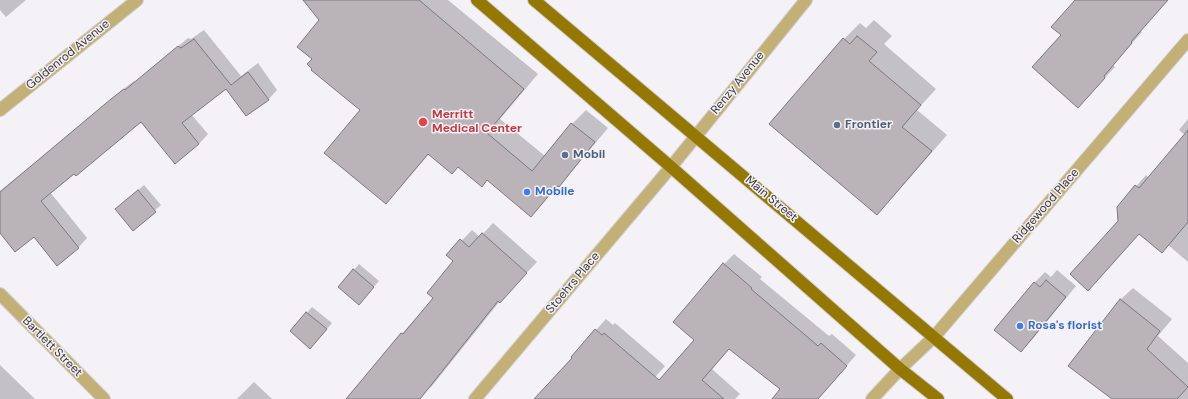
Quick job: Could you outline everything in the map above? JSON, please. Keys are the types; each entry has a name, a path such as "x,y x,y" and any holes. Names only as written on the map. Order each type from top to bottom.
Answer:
{"main road":[{"path":"477,0 671,167 900,369 938,399"},
{"name":"Main Street","path":"534,0 1007,399"}],"street":[{"name":"Goldenrod Avenue","path":"0,110 137,0"},
{"name":"Renzy Avenue","path":"671,167 806,0"},
{"name":"Ridgewood Place","path":"872,399 900,369 934,337 1188,40"},
{"name":"Stoehrs Place","path":"476,399 671,167"},
{"name":"Bartlett Street","path":"0,294 104,399"}],"building":[{"path":"303,0 419,0 524,89 487,133 532,171 571,123 595,142 559,187 557,186 531,217 487,180 482,187 458,167 452,174 428,154 386,204 324,153 360,110 311,70 312,69 307,64 312,59 297,47 319,20"},
{"path":"1075,0 1168,0 1131,42 1132,43 1104,76 1105,78 1078,108 1032,67 1061,35 1051,27"},
{"name":"Frontier","path":"857,36 877,52 869,61 921,105 902,127 932,151 877,215 769,124 843,38 850,44"},
{"path":"194,39 231,85 248,72 269,100 246,116 226,89 182,123 199,144 175,164 141,122 76,176 74,174 41,201 79,248 57,266 34,237 15,252 0,233 0,192 111,99 124,89 125,90 178,46 181,48"},
{"path":"1188,130 1188,222 1162,253 1139,234 1088,291 1070,274 1118,221 1117,207 1135,185 1139,188"},
{"path":"138,190 156,212 133,231 115,209"},
{"path":"482,233 527,273 500,303 498,301 420,399 346,399 401,333 403,334 433,298 427,293 453,261 446,255 460,239 469,247"},
{"path":"723,263 818,346 821,343 847,366 818,399 772,399 780,389 729,349 702,380 724,399 534,399 572,358 571,357 595,329 602,335 604,333 659,380 694,340 673,322"},
{"path":"353,269 374,287 359,305 338,287"},
{"path":"1046,280 1066,297 1021,352 994,330 1034,282 1040,287"},
{"path":"1120,299 1160,331 1147,349 1188,387 1177,399 1112,399 1068,366"},
{"path":"306,312 327,329 310,349 290,331"}],"place":[{"name":"Merritt Medical Center","path":"423,122"},
{"name":"Frontier","path":"837,125"},
{"name":"Mobil","path":"565,155"},
{"name":"Mobile","path":"527,192"},
{"name":"Rosa's florist","path":"1020,326"}]}
